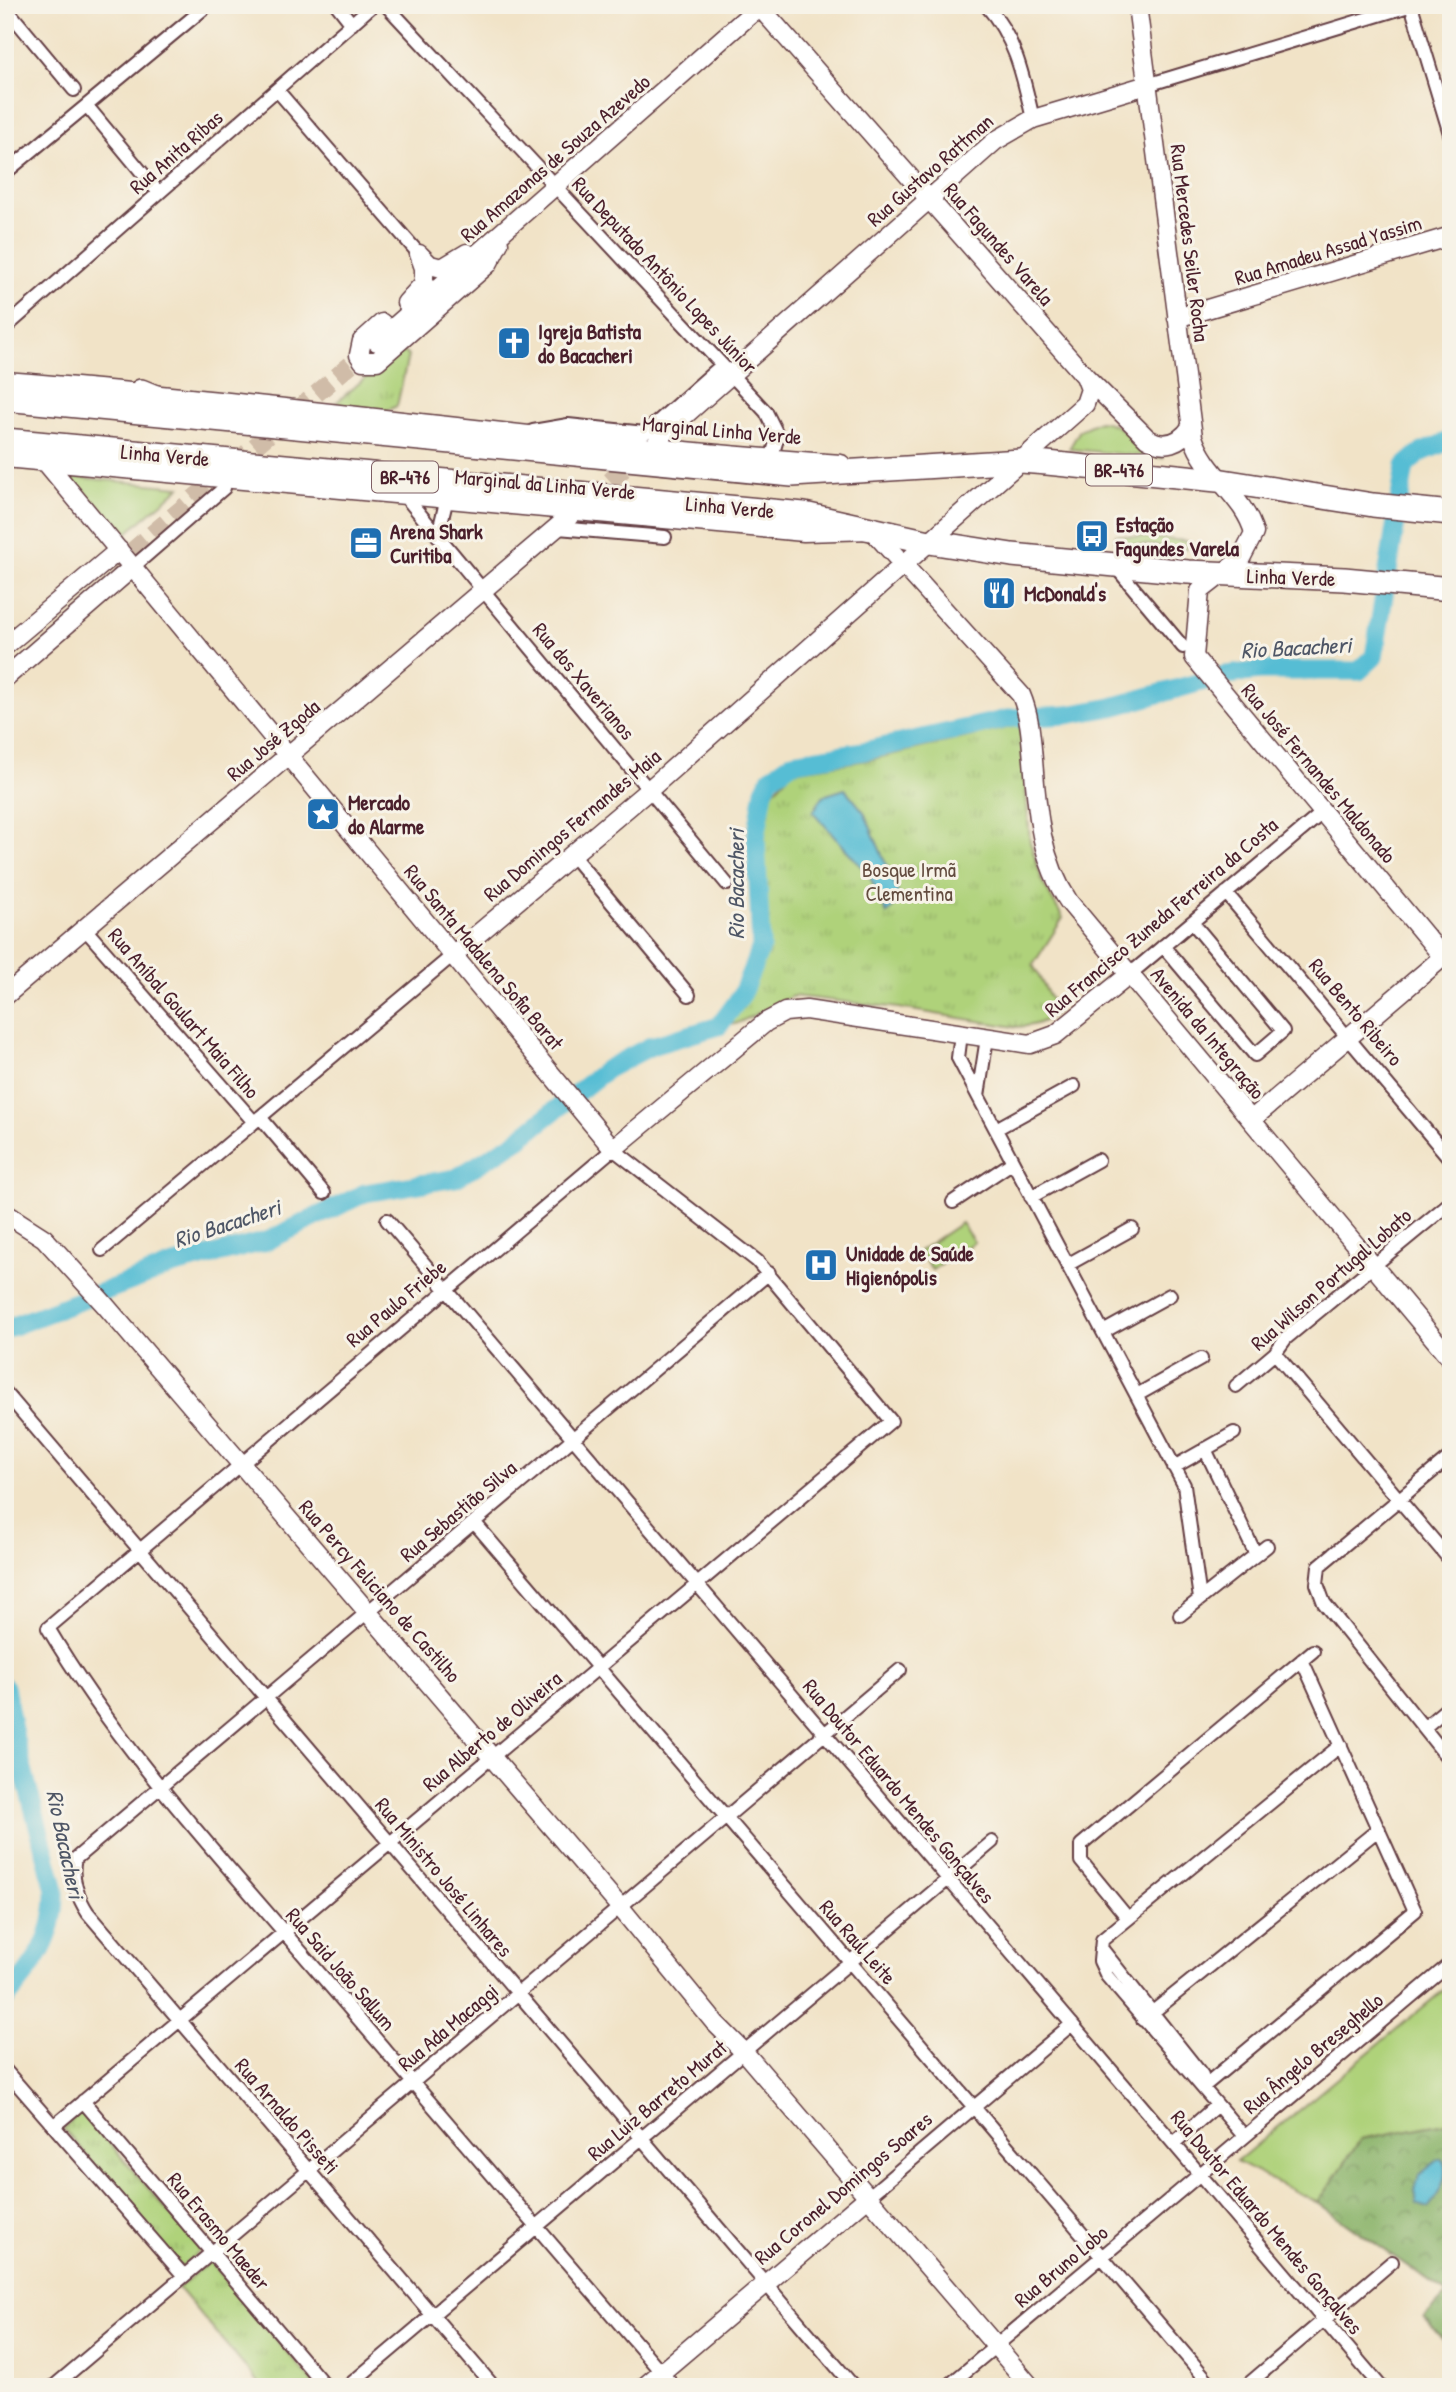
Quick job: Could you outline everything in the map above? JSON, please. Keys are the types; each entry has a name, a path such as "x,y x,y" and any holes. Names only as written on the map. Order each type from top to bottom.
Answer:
{"highway":[{"path":"141,391 203,416"},
{"name":"Linha Verde","path":"5,398 776,474 822,475 1021,461 1217,480 1373,505 1451,513"},
{"name":"Linha Verde","path":"5,440 804,513 929,542 1115,566 1451,589"}],"main road":[{"name":"Rua Mercedes Seiler Rocha","path":"1137,5 1191,427 1201,457 1245,513 1254,533 1245,553 1221,575"},
{"name":"Rua Amazonas de Souza Azevedo","path":"377,342 760,6"},
{"name":"Rua Fagundes Varela","path":"760,6 1085,376 1154,443 1172,443 1185,435 1191,427"},
{"name":"Rua Gustavo Rattman","path":"658,439 727,369 929,200 995,141 1032,119 1147,85"},
{"path":"419,254 425,268 424,283 362,341 359,355 363,361 377,361 488,264 501,236"},
{"path":"419,254 437,268 448,266 477,246 501,236"},
{"name":"Rua Amadeu Assad Yassim","path":"1177,318 1451,236"},
{"name":"Rua Domingos Fernandes Maia","path":"453,955 650,789 1088,400 1090,389 1085,376"},
{"path":"5,381 141,391 397,418 519,434"},
{"name":"Marginal Linha Verde","path":"519,434 771,458 922,469"},
{"name":"Marginal da Linha Verde","path":"5,458 804,532 872,530"},
{"name":"Rua Santa Madalena Sofia Barat","path":"44,460 613,1149"},
{"name":"Rua José Zgoda","path":"5,996 564,523"},
{"path":"872,530 904,565"},
{"path":"5,646 119,550"},
{"name":"Avenida da Integração","path":"904,565 1021,695 1030,728 1038,814 1048,862 1069,902 1451,1359"},
{"path":"5,678 133,567"},
{"path":"5,659 111,569"},
{"name":"Rua José Fernandes Maldonado","path":"1221,575 1203,587 1198,597 1194,652 1203,671 1447,962"},
{"path":"1251,1120 1348,1038 1447,962"},
{"name":"Rua Francisco Zuneda Ferreira da Costa","path":"775,1016 806,1010 1030,1044 1048,1040 1129,975"},
{"name":"Rua Paulo Friebe","path":"613,1149 775,1016"},
{"name":"Rua Percy Feliciano de Castilho","path":"5,1213 44,1238 105,1305 620,1907 659,1944 719,2015 744,2052 1031,2387"},
{"name":"Rua Coronel Domingos Soares","path":"644,2387 868,2197"}],"street":[{"path":"5,173 208,5"},
{"path":"337,5 352,24"},
{"name":"Rua Anita Ribas","path":"5,328 373,5"},
{"name":"Rua Deputado Antônio Lopes Júnior","path":"386,5 772,419 778,445 771,458"},
{"path":"986,5 1011,39 1021,66 1032,119"},
{"path":"1411,5 1451,137"},
{"name":"Rua Gustavo Rattman","path":"1147,85 1411,5"},
{"path":"6,7 74,90"},
{"path":"277,90 419,254"},
{"path":"87,106 159,193"},
{"path":"519,434 568,425 645,433 727,369"},
{"path":"133,567 224,488"},
{"name":"Rua dos Xaverianos","path":"404,495 727,884"},
{"path":"438,535 446,498"},
{"path":"564,523 664,537"},
{"path":"1115,566 1183,647"},
{"name":"Rua Francisco Zuneda Ferreira da Costa","path":"1129,975 1322,813"},
{"path":"572,855 689,995"},
{"name":"Rua Bento Ribeiro","path":"1226,893 1451,1160"},
{"path":"1163,946 1255,1055 1283,1031 1192,922"},
{"name":"Rua Aníbal Goulart Maia Filho","path":"85,929 324,1193"},
{"name":"Rua Domingos Fernandes Maia","path":"102,1250 453,955"},
{"path":"961,1034 958,1058 1184,1485 1200,1599"},
{"path":"978,1096 987,1038"},
{"path":"996,1129 1074,1086"},
{"name":"Rua Santa Madalena Sofia Barat","path":"613,1149 746,1250 769,1273 891,1421"},
{"name":"Rua Paulo Friebe","path":"48,1628 613,1149"},
{"path":"1031,1197 1098,1160"},
{"path":"953,1202 1013,1162"},
{"name":"Rua Wilson Portugal Lobato","path":"1236,1387 1275,1353 1286,1338 1451,1202"},
{"name":"Rua Doutor Eduardo Mendes Gonçalves","path":"387,1220 1381,2387"},
{"path":"1068,1265 1132,1228"},
{"name":"Rua Sebastião Silva","path":"75,1859 769,1273"},
{"path":"1103,1332 1170,1295"},
{"path":"1275,1353 1451,1561"},
{"path":"1137,1395 1201,1359"},
{"name":"Rua Ministro José Linhares","path":"5,1392 854,2387"},
{"name":"Rua Alberto de Oliveira","path":"54,2126 891,1421"},
{"path":"1174,1467 1234,1433"},
{"path":"1205,1449 1256,1555"},
{"path":"1451,1456 1319,1566 1317,1584 1324,1603 1451,1762"},
{"name":"Rua Raul Leite","path":"474,1522 1213,2387"},
{"path":"1180,1615 1267,1545"},
{"name":"Rua Said João Sallum","path":"48,1628 94,1702 160,1787 674,2387"},
{"path":"1127,1917 1081,1861 1081,1845 1312,1651"},
{"path":"1203,2087 1412,1915 1414,1905 1302,1660"},
{"name":"Rua Ada Macaggi","path":"53,2387 900,1670"},
{"path":"1425,1727 1451,1705"},
{"path":"1244,2137 1203,2087 1202,2075 1147,2016 1100,1948 1105,1936 1127,1917 1341,1745"},
{"path":"1147,2016 1380,1829"},
{"name":"Rua Luiz Barreto Murat","path":"347,2387 992,1842"},
{"name":"Rua Arnaldo Pisseti","path":"75,1859 76,1885 88,1913 494,2387"},
{"name":"Rua Ângelo Breseghello","path":"1200,2174 1451,1963"},
{"name":"Rua Coronel Domingos Soares","path":"868,2197 1072,2024"},
{"path":"5,2070 184,2276"},
{"name":"Rua Erasmo Maeder","path":"83,2101 326,2387"},
{"path":"1174,2143 1217,2105"},
{"name":"Rua Bruno Lobo","path":"947,2387 1200,2174"},
{"path":"1245,2387 1392,2262"}],"green space":[{"path":"401,348 408,356 397,406 386,411 332,406"},
{"path":"1099,421 1117,427 1146,449 1163,455 1163,458 1069,449 1080,430"},
{"path":"73,477 180,487 121,538 72,481"},
{"path":"1116,535 1187,541 1187,549 1115,542"},
{"name":"Bosque Irmã Clementina","path":"1020,725 1030,842 1043,883 1063,918 1033,965 1057,1011 1038,1024 1015,1027 899,1008 793,996 736,1024 723,1022 742,997 762,947 764,843 770,795 792,771 868,760"},
{"path":"961,1223 974,1242 932,1270 919,1251"},
{"path":"1451,1984 1451,2122 1361,2139 1318,2203 1236,2162"},
{"path":"82,2111 201,2250 181,2267 63,2128"},
{"path":"1451,2122 1451,2349 1424,2318 1447,2294 1318,2203 1361,2139"},
{"path":"210,2261 317,2387 262,2387 178,2288"}],"water":[{"path":"845,789 864,812 897,890 899,901 887,914 869,875 813,812 823,796"},
{"path":"1438,2160 1443,2160 1445,2166 1444,2179 1428,2208 1417,2204 1415,2190 1419,2175"}],"waterway":[{"name":"Rio Bacacheri","path":"5,1329 171,1266 267,1241 365,1193 456,1178 515,1142 607,1069 651,1046 719,1026 741,996 761,947 756,838 764,790 770,778 793,762 864,751 1012,718 1067,715 1112,707 1226,675 1260,671 1359,671 1374,657 1405,466 1420,453 1451,440"},
{"name":"Rio Bacacheri","path":"5,1687 15,1739 55,1890 48,1937 26,1975 5,2000"}],"tunnel":[{"path":"111,569 377,342"},
{"path":"590,499 639,455"}],"place":[{"name":"Igreja Batista do Bacacheri","path":"514,343"},
{"name":"Estação Fagundes Varela","path":"1092,536"},
{"name":"Arena Shark Curitiba","path":"366,543"},
{"name":"McDonald's","path":"999,593"},
{"name":"Mercado do Alarme","path":"323,814"},
{"name":"Unidade de Saúde Higienópolis","path":"821,1265"}]}
